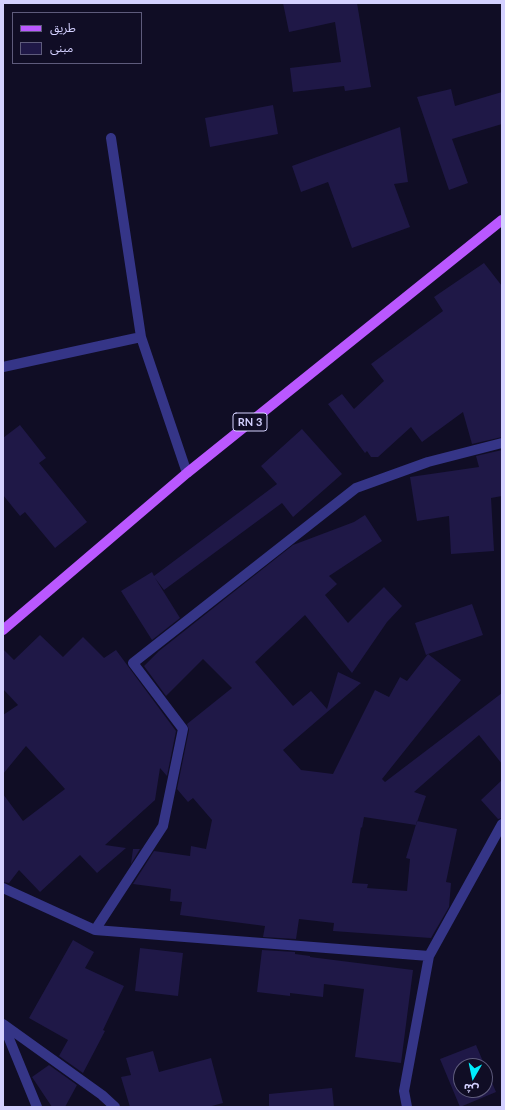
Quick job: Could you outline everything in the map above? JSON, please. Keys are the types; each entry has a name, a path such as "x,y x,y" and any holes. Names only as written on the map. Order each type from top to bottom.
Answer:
{"main road":[{"name":"RN 3","path":"3,630 187,473 502,220"}],"street":[{"path":"111,138 141,337 187,473"},
{"path":"3,367 141,337"},
{"path":"95,930 163,826 183,729 133,663 356,488 428,462 502,443"},
{"path":"407,1107 404,1091 430,956 502,824"},
{"path":"3,888 95,930 430,956"},
{"path":"3,1024 37,1107"},
{"path":"3,1024 102,1095 115,1107"}],"building":[{"path":"283,3 357,3 371,87 345,91 344,86 293,92 290,68 341,62 335,22 289,32"},
{"path":"451,89 455,106 502,92 502,124 452,139 468,183 449,190 417,97"},
{"path":"273,105 278,134 210,147 205,118"},
{"path":"400,127 408,182 394,184 410,227 352,248 328,182 301,192 292,166"},
{"path":"484,263 502,286 502,437 472,444 463,412 422,442 411,427 378,457 371,457 367,451 365,453 328,404 342,394 354,409 384,381 371,364 443,311 434,297"},
{"path":"20,425 46,458 39,463 87,522 55,548 25,512 20,516 3,495 3,438"},
{"path":"302,429 342,474 293,517 282,503 164,590 155,578 180,618 152,640 121,591 152,572 154,576 277,484 261,466"},
{"path":"502,450 502,496 491,498 494,551 451,554 449,516 417,521 410,477 479,467 476,456"},
{"path":"365,515 382,541 329,576 337,584 325,595 348,623 384,587 402,606 387,622 352,673 305,615 255,662 293,706 311,691 327,709 338,672 361,683 283,750 301,770 333,774 375,690 389,697 400,677 407,681 428,654 461,680 382,779 385,782 502,693 502,764 479,735 414,792 426,796 417,821 457,829 446,882 451,883 449,907 431,938 333,931 334,923 299,919 296,939 263,937 265,926 180,915 182,902 170,901 171,889 133,884 154,851 190,856 191,846 206,849 212,820 193,798 188,802 177,789 189,730 187,724 232,688 203,659 166,696 144,666 159,651 293,545 354,522","holes":["364,817 416,825 406,858 410,859 407,891 367,888 368,884 352,883"]},
{"path":"472,604 483,635 426,655 415,623"},
{"path":"40,635 63,657 83,637 104,658 116,650 176,731 167,776 160,768 155,800 105,845 126,848 97,873 80,855 40,892 19,870 9,883 3,882 3,794 23,821 65,789 26,746 3,774 3,715 18,705 3,689 3,649 14,660"},
{"path":"502,780 502,818 498,819 481,800"},
{"path":"133,849 140,849 131,864"},
{"path":"73,940 94,952 85,968 124,986 103,1030 105,1031 83,1073 59,1056 68,1040 29,1018"},
{"path":"140,948 183,953 178,996 135,991"},
{"path":"262,950 295,952 295,954 310,957 413,970 401,1063 355,1057 364,989 324,984 323,997 290,993 290,996 257,992"},
{"path":"476,1045 482,1058 453,1058 453,1090 440,1059"},
{"path":"153,1051 159,1072 211,1058 223,1103 208,1107 130,1107 121,1077 131,1075 126,1058"},
{"path":"49,1065 77,1085 65,1107 52,1107 32,1077"},
{"path":"493,1085 496,1092 493,1093"},
{"path":"332,1088 334,1107 269,1107 269,1094"},
{"path":"456,1098 482,1098 460,1107"}]}
